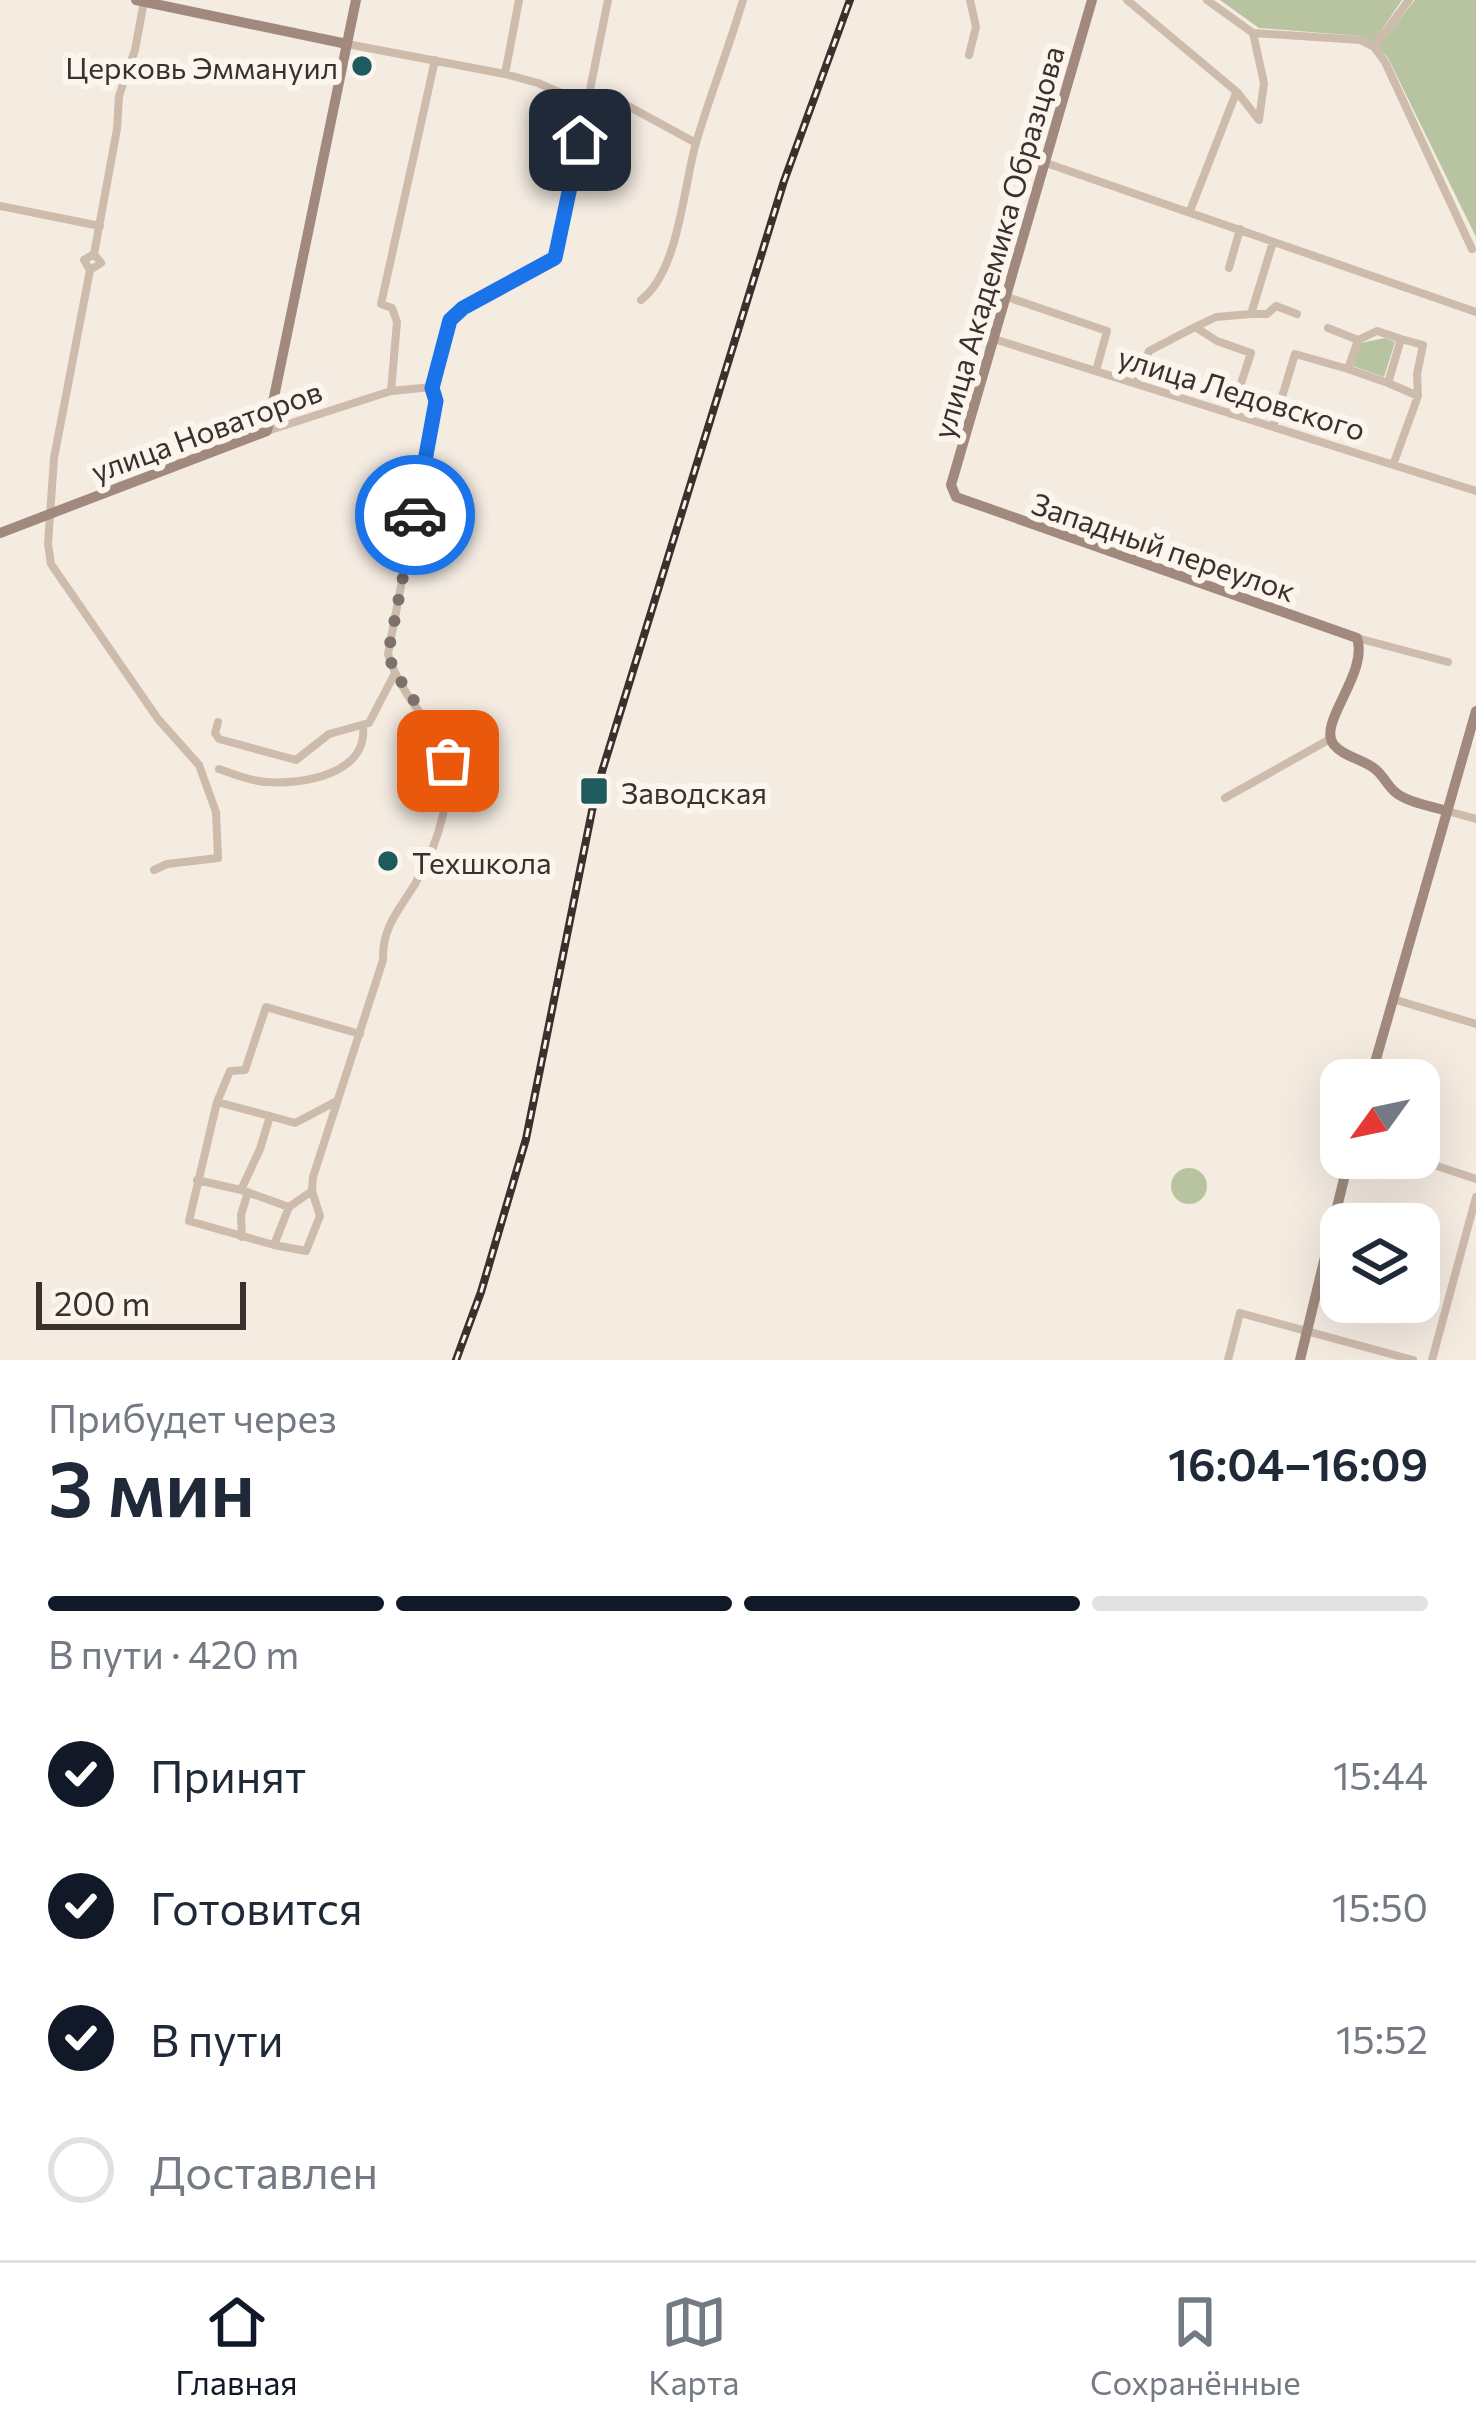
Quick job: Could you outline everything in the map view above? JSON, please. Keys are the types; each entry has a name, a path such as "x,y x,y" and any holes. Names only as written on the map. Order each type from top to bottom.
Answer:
{"street":[{"path":"154,870 218,858 216,812 199,765 158,719 55,573 48,544 54,458 90,270 84,260 94,254 119,96 135,50 141,0 505,74 588,101 627,104 696,143"},
{"path":"267,431 356,0"},
{"path":"505,74 519,0"},
{"path":"480,765 443,739 388,654 436,401 432,388 450,320 463,308 555,258 608,0"},
{"path":"640,300 656,286 675,235 696,143 743,0"},
{"path":"969,55 976,27 970,0"},
{"name":"улица Академика Образцова","path":"956,497 951,485 1092,0"},
{"path":"1127,0 1237,92 1259,120 1264,83 1253,33"},
{"path":"1207,0 1253,33 1360,40 1374,47 1472,248"},
{"path":"1374,47 1409,0"},
{"path":"392,392 397,322 392,308 381,304 435,60"},
{"path":"1190,211 1237,92"},
{"path":"1046,163 1476,312"},
{"path":"0,206 100,226"},
{"path":"1229,268 1240,229"},
{"path":"1251,314 1273,242"},
{"path":"1006,298 1107,331 1096,371"},
{"path":"1136,384 1149,351 1222,315 1267,314 1276,306 1297,314"},
{"path":"1196,327 1217,341 1251,353 1231,414"},
{"path":"1328,328 1358,340"},
{"path":"1348,369 1358,340 1377,331 1423,345 1418,396 1393,464"},
{"name":"улица Ледовского","path":"994,339 1476,490"},
{"path":"1388,383 1401,339"},
{"path":"1273,427 1295,354 1418,396"},
{"name":"улица Новаторов","path":"0,533 267,431 392,392 432,388"},
{"name":"Западный переулок","path":"956,497 1357,638"},
{"path":"1357,638 1448,662"},
{"path":"1357,638 1359,666 1331,720 1333,744 1377,770 1396,795 1476,819"},
{"path":"219,769 263,782 320,777 337,770 359,753 363,727 396,671"},
{"path":"1376,1059 1476,711"},
{"path":"218,722 215,733 219,739 291,760 304,756 329,734 363,727"},
{"path":"360,1034 266,1007 245,1070 230,1071 217,1102 190,1224 298,1252 310,1249 320,1209 313,1177 360,1034 383,960 385,934 394,910 419,874 448,798 443,739"},
{"path":"1225,798 1330,739"},
{"path":"1393,999 1476,1024"},
{"path":"217,1102 295,1124 337,1102"},
{"path":"242,1237 244,1191 270,1116"},
{"path":"1440,1167 1476,1179"},
{"path":"1300,1360 1344,1179"},
{"path":"197,1180 289,1207"},
{"path":"274,1245 289,1207 313,1190"},
{"path":"1432,1360 1476,1197"},
{"path":"1228,1360 1240,1313 1413,1360"}],"green space":[{"path":"1220,0 1402,0 1372,44 1360,36 1259,28"},
{"path":"1415,0 1476,0 1476,237 1388,58 1378,47"},
{"path":"1385,338 1395,342 1384,377 1353,366 1360,343"},
{"path":"1189,1168 1202,1173 1207,1186 1202,1199 1189,1204 1176,1199 1171,1186 1176,1173"}],"railway":[{"path":"456,1360 526,1139 596,791 784,181 850,0"}],"way so far":[{"path":"415,515 388,654 424,717 443,739 448,761"}],"place":[{"name":"Церковь Эммануил","path":"362,66"},
{"name":"Заводская","path":"594,791"},
{"name":"Техшкола","path":"388,861"}],"route":[{"path":"415,515 436,401 432,388 450,320 463,308 555,258 580,140"}]}
